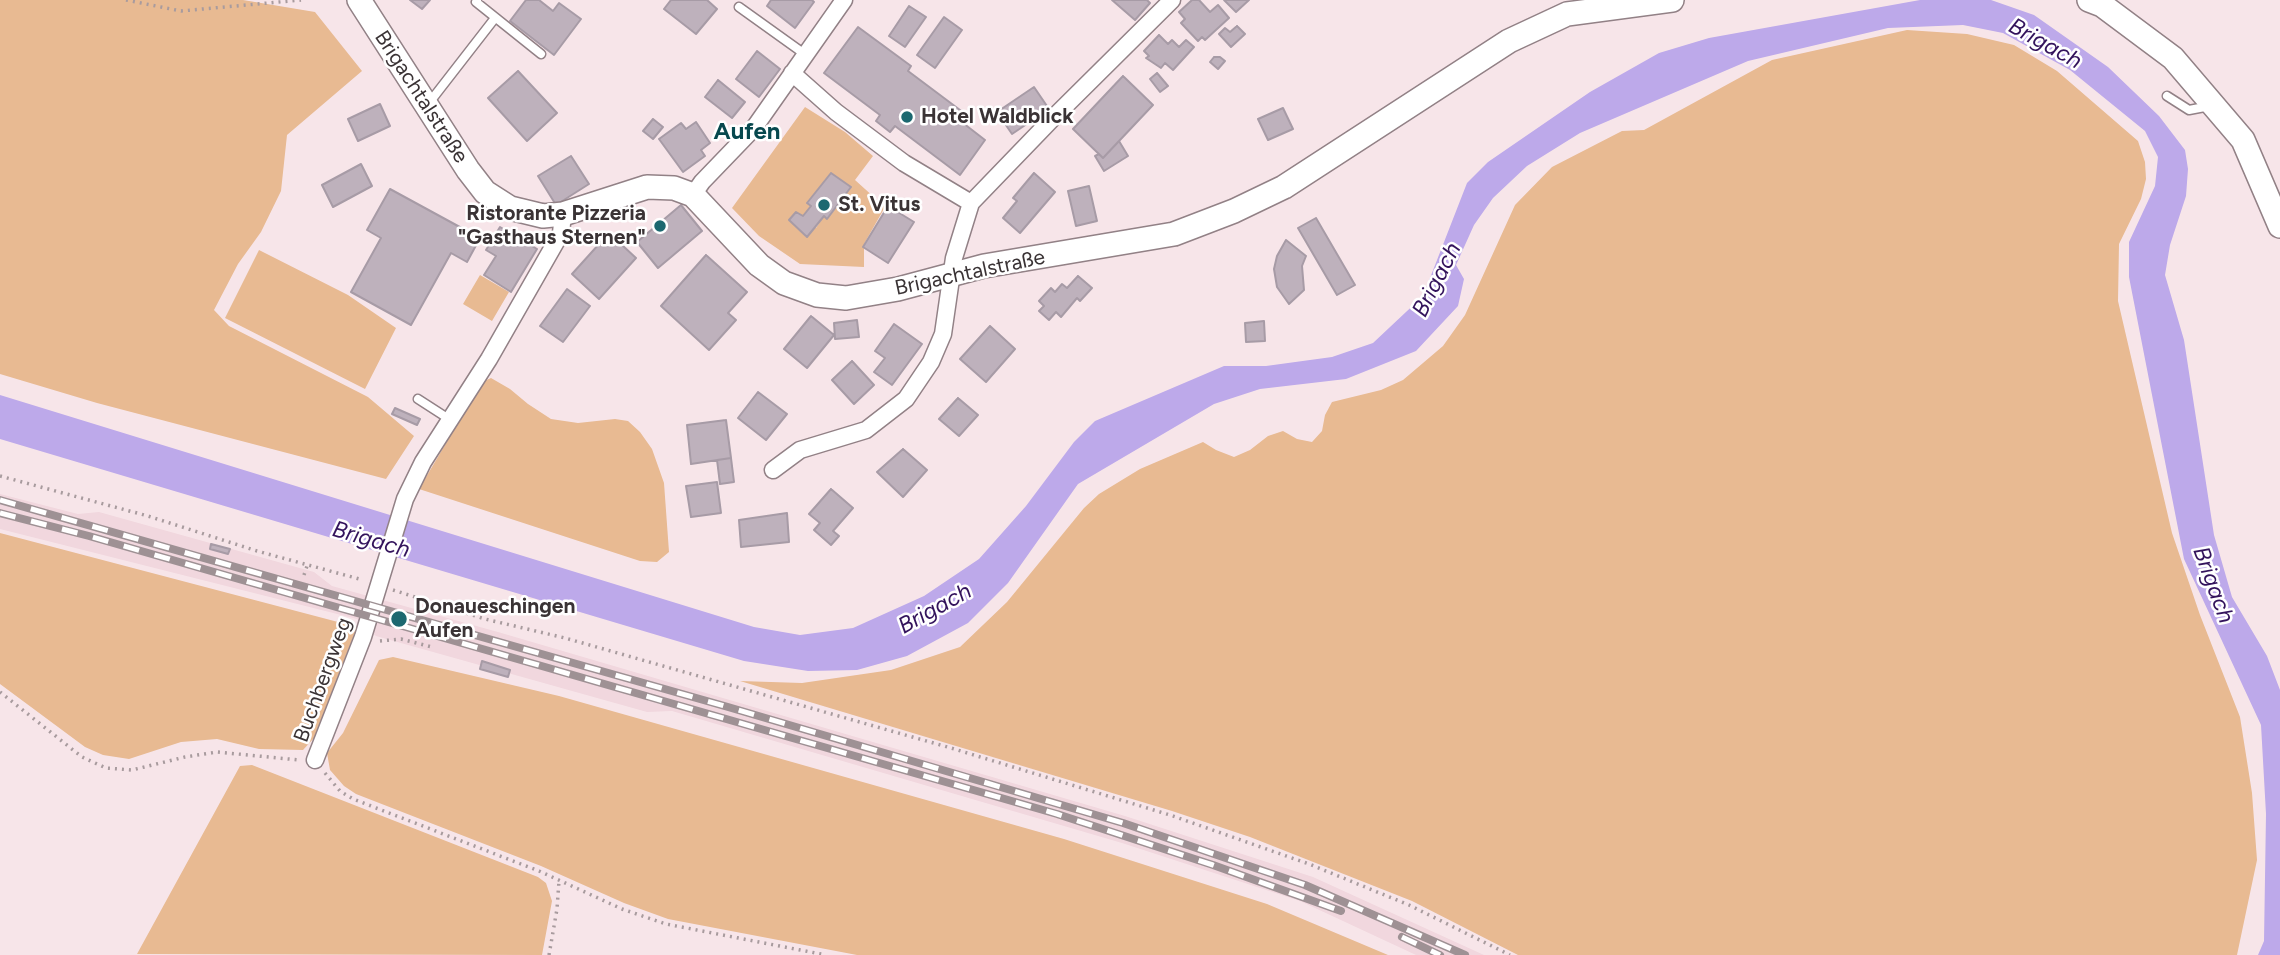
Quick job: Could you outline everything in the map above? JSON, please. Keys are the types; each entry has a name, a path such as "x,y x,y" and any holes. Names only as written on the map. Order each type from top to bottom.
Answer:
{"street":[{"name":"Brigachtalstraße","path":"359,0 468,170 485,192 510,208 543,216 563,214 647,187 674,188 693,195 759,265 784,283 817,295 846,298 898,289 952,273 1174,234 1234,211 1284,187 1509,41 1567,15 1672,0"},
{"path":"693,195 754,128 844,0"},
{"path":"774,470 800,450 866,430 906,399 931,362 943,334 952,273 971,203 1172,0"},
{"path":"2089,0 2102,5 2173,58 2213,105 2243,141 2280,226"},
{"path":"792,73 836,112 904,163 971,203"},
{"path":"449,419 489,359 561,233 563,214"},
{"name":"Buchbergweg","path":"315,760 339,701 379,585 405,499 449,419"}],"lane":[{"path":"477,0 475,2 541,54"},
{"path":"739,7 806,55"},
{"path":"427,105 495,18"},
{"path":"2167,96 2189,110 2213,105"},
{"path":"418,399 449,419"}],"path":[{"path":"126,0 181,11 301,0"},
{"path":"0,476 148,516 472,615 565,638 926,741 1170,815 1309,864 1409,905 1510,955"},
{"path":"304,575 307,566"},
{"path":"376,641 401,639 432,647"},
{"name":"Buchbergweg","path":"0,692 82,757 106,768 132,770 217,752 285,761 315,760"},
{"path":"315,760 332,783 353,799 539,871 622,909 666,924 826,955"},
{"path":"549,955 559,881"}],"shaded area":[{"path":"0,0 243,0 315,12 362,71 287,135 281,191 261,232 238,264 214,310 229,326 368,397 414,436 386,479 97,403 0,374"},
{"path":"1907,30 1967,34 2014,45 2057,71 2138,141 2145,162 2146,179 2141,199 2119,244 2118,301 2172,533 2200,615 2240,717 2252,793 2257,860 2237,955 1518,955 1412,901 1250,837 740,681 802,683 891,670 960,647 1007,602 1084,508 1099,494 1140,469 1203,442 1234,457 1250,450 1268,436 1283,431 1297,439 1312,442 1322,431 1325,415 1332,402 1381,390 1403,380 1443,346 1465,315 1515,205 1552,167 1622,131 1644,130 1772,60"},
{"path":"805,107 845,132 873,156 855,180 885,207 864,244 864,267 800,264 759,236 732,208","holes":["831,173 851,188 828,218 824,216 806,237 790,220 796,212 803,216 811,206 808,203"]},
{"path":"259,250 348,295 396,328 365,389 225,318"},
{"path":"480,275 509,292 492,321 463,304"},
{"path":"491,378 551,419 578,423 615,419 628,421 640,432 652,449 664,483 669,552 657,562 640,561 419,489 482,382"},
{"path":"0,494 78,514 99,512 314,572 332,586 1125,816 1313,877 1484,955 1416,955 1300,901 1122,843 672,711 647,712 376,636 357,619 0,529"},
{"path":"0,533 357,627 314,738 303,750 259,749 217,739 181,742 129,759 103,755 85,747 0,684"},
{"path":"393,657 559,696 1064,839 1267,904 1388,955 857,955 668,919 356,794 344,786 330,770 327,753 343,733 379,660"},
{"path":"252,765 538,877 546,883 552,901 542,955 137,954 240,766"}],"water":[{"name":"Brigach","path":"1920,0 1991,0 2034,15 2108,67 2159,116 2185,150 2188,169 2186,196 2170,245 2165,275 2184,340 2214,535 2232,597 2267,656 2280,690 2280,955 2258,955 2264,941 2266,814 2261,725 2184,559 2129,277 2129,242 2155,186 2158,157 2145,131 2070,70 2003,33 1963,25 1888,28 1748,61 1580,133 1527,166 1493,198 1474,225 1456,265 1464,279 1458,306 1416,351 1346,379 1260,389 1214,404 1078,484 1008,583 968,623 907,656 857,670 808,671 744,661 0,439 0,395 754,627 800,635 853,628 924,596 979,559 1026,506 1074,442 1095,421 1224,366 1266,366 1332,357 1373,343 1423,296 1467,183 1488,162 1590,92 1659,53 1709,38"}],"building":[{"path":"410,0 430,0 422,9"},
{"path":"526,0 539,0 553,11 559,3 581,19 554,55 510,21"},
{"path":"671,0 707,0 717,9 696,34 664,9"},
{"path":"771,0 814,2 795,28 767,6"},
{"path":"1112,0 1147,0 1150,3 1135,20"},
{"path":"1192,0 1199,0 1210,12 1218,5 1229,18 1205,40 1202,37 1198,41 1181,23 1185,19 1179,12"},
{"path":"1224,0 1249,0 1236,12"},
{"path":"909,6 926,17 905,47 889,36"},
{"path":"944,17 962,30 935,68 917,55"},
{"path":"1237,26 1245,34 1231,47 1219,34 1225,28 1230,32"},
{"path":"858,27 911,66 908,71 968,116 963,123 985,140 960,175 895,126 890,132 876,121 880,115 824,73"},
{"path":"1159,35 1168,44 1172,40 1179,47 1186,40 1194,47 1173,70 1165,63 1161,68 1146,58 1149,56 1144,51"},
{"path":"757,51 780,69 759,97 736,79"},
{"path":"1214,57 1225,61 1218,69 1210,62"},
{"path":"518,71 557,113 527,141 488,98"},
{"path":"1157,73 1168,86 1160,92 1150,79"},
{"path":"1123,76 1153,105 1103,158 1073,129"},
{"path":"718,80 745,102 732,118 705,97"},
{"path":"1034,87 1049,109 1012,134 997,112"},
{"path":"380,104 390,126 358,141 348,119"},
{"path":"1283,108 1293,129 1268,140 1258,119"},
{"path":"653,119 663,127 653,139 643,131"},
{"path":"696,122 710,143 701,150 705,156 683,172 659,139 681,123 686,129"},
{"path":"1119,141 1128,156 1104,171 1095,156 1099,154 1103,158"},
{"path":"571,156 589,184 556,205 538,176"},
{"path":"361,164 372,186 333,207 322,185"},
{"name":"St. Vitus","path":"831,173 851,187 827,219 824,216 807,237 789,220 796,212 803,216 811,206 807,203"},
{"path":"1034,173 1055,192 1020,233 1003,218 1017,201 1013,198"},
{"path":"1089,186 1097,221 1076,226 1068,191"},
{"path":"390,189 480,238 467,262 451,253 411,325 351,292 381,238 367,230"},
{"path":"681,205 702,231 658,268 637,242"},
{"path":"888,206 914,222 888,263 863,247"},
{"path":"1316,218 1355,285 1337,295 1298,228"},
{"path":"500,227 537,249 511,292 484,275 496,256 486,250"},
{"path":"609,233 636,258 599,299 572,274"},
{"path":"1286,240 1306,256 1302,266 1304,290 1289,304 1277,287 1274,269 1277,256"},
{"path":"706,255 747,292 728,313 736,320 709,350 661,306"},
{"path":"1078,276 1092,288 1080,301 1077,298 1061,317 1056,312 1049,320 1039,311 1044,306 1039,301 1051,288 1055,292 1062,284 1067,288"},
{"path":"567,289 590,306 563,342 540,326"},
{"path":"811,316 834,335 807,368 784,349"},
{"path":"857,320 859,337 835,339 834,323"},
{"path":"1264,321 1265,341 1246,342 1245,323"},
{"path":"894,324 922,344 892,385 874,372 885,358 875,351"},
{"path":"990,326 1015,349 986,382 960,359"},
{"path":"852,361 874,385 854,404 832,380"},
{"path":"758,392 787,414 766,440 738,418"},
{"path":"958,398 978,415 959,436 939,419"},
{"path":"395,408 420,419 417,425 392,414"},
{"path":"726,420 731,458 691,464 687,425"},
{"path":"903,449 927,470 903,497 877,472"},
{"path":"731,458 734,482 720,484 717,460"},
{"path":"717,482 721,513 691,517 686,486"},
{"path":"831,489 853,508 833,531 839,536 831,545 814,530 820,523 809,514"},
{"path":"787,513 789,542 741,547 739,520"},
{"path":"211,544 230,549 228,554 210,549"},
{"path":"482,661 510,670 508,677 480,669"}],"railway":[{"path":"0,500 728,707 1123,823 1305,885 1465,955"},
{"path":"0,513 89,536 1057,814 1213,865 1341,911"},
{"path":"1402,937 1440,955"}],"place":[{"name":"Hotel Waldblick","path":"907,117"},
{"name":"St. Vitus","path":"824,205"},
{"name":"Ristorante Pizzeria \"Gasthaus Sternen\"","path":"660,226"},
{"name":"Donaueschingen Aufen","path":"399,619"}],"district":[{"name":"Aufen","path":"747,132"}]}
